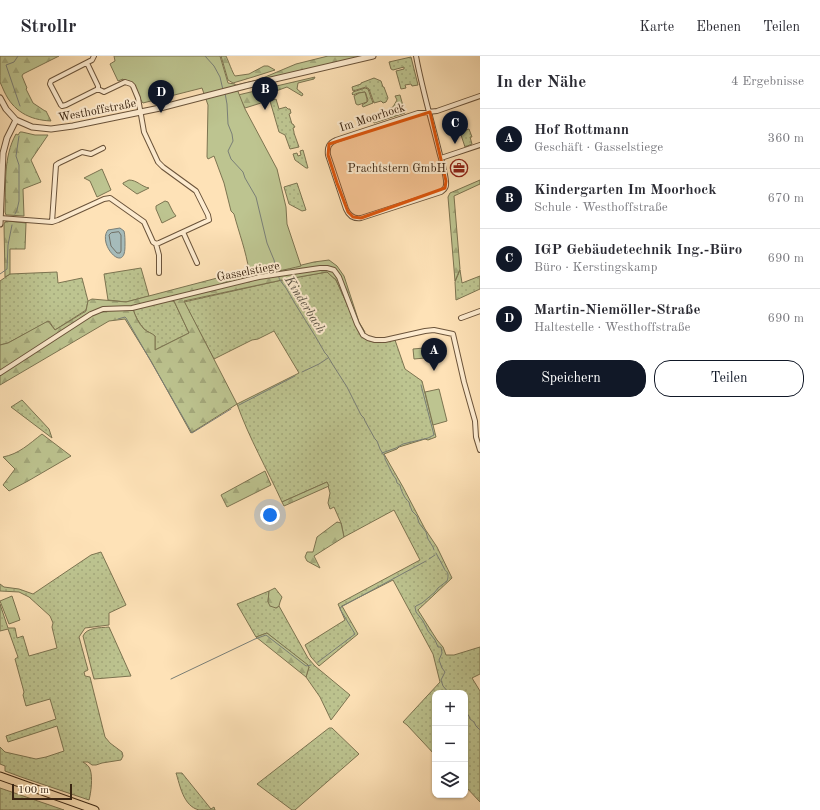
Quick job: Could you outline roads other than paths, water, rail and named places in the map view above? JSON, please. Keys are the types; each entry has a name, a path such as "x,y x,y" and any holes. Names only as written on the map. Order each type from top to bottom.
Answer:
{"main road":[{"path":"0,776 95,810"},
{"path":"0,781 83,810"}],"street":[{"path":"94,56 92,60 52,80 50,84 62,106 98,89"},
{"name":"Westhoffstraße","path":"0,98 16,120 32,128 51,129 80,125 141,112 373,56"},
{"path":"416,56 441,158 480,145"},
{"path":"87,63 98,89"},
{"path":"98,89 104,92 125,82 133,86 138,98 144,132 160,164 196,191 208,215 209,220 156,244"},
{"path":"430,112 480,96"},
{"name":"Im Moorhock","path":"430,112 418,113 336,140 329,144 328,155 346,209 350,215 355,218 361,218 444,190 446,183 441,158"},
{"path":"0,224 3,153 7,138 16,120"},
{"path":"52,222 57,164 82,152 91,154 103,148"},
{"path":"0,218 52,222 104,198 110,198 144,222 156,244 159,255 159,273"},
{"path":"183,232 197,263"},
{"name":"Gasselstiege","path":"0,373 91,314 103,309 132,308 259,277 320,268 331,269 334,270 339,277 358,324 368,338 374,340 385,340 434,330 453,334 464,382 478,432 476,437 480,450"},
{"path":"461,318 480,311"}],"water":[{"path":"120,228 124,231 125,249 124,254 118,258 110,252 107,247 106,235 108,230"}],"waterway":[{"path":"18,56 14,62 6,65 20,106"},
{"name":"Kinderbach","path":"205,56 214,66 220,77 223,90"},
{"name":"Kinderbach","path":"225,93 228,124 233,141 228,151 231,159 243,172 256,197 267,243 277,272"},
{"path":"15,214 19,201 19,165 16,156 19,136"},
{"path":"0,274 7,269 8,245 12,225"},
{"name":"Kinderbach","path":"278,275 347,387 361,415 377,441 397,483 400,485 404,496 409,502 412,511 417,516 419,523 426,532 434,550"},
{"path":"118,319 126,318 192,433 231,409"},
{"path":"302,372 328,358"},
{"path":"239,405 295,376"},
{"path":"382,453 403,444 428,438 434,435 421,385"},
{"name":"Kinderbach","path":"436,553 448,574 447,581 422,603 415,607 416,612 438,647 441,647 442,653 439,660 445,672 441,680 446,690"},
{"path":"429,559 435,555"},
{"path":"318,662 355,634 340,609 341,607 426,561"},
{"path":"171,679 266,635 306,666 311,665"},
{"name":"Kinderbach","path":"468,715 480,730"}],"place":[{"name":"Kindergarten Im Moorhock","path":"265,110"},
{"name":"Martin-Niemöller-Straße","path":"161,113"},
{"name":"IGP Gebäudetechnik Ing.-Büro","path":"455,144"},
{"name":"Prachtstern GmbH","path":"459,168"},
{"name":"Hof Rottmann","path":"434,371"}]}
